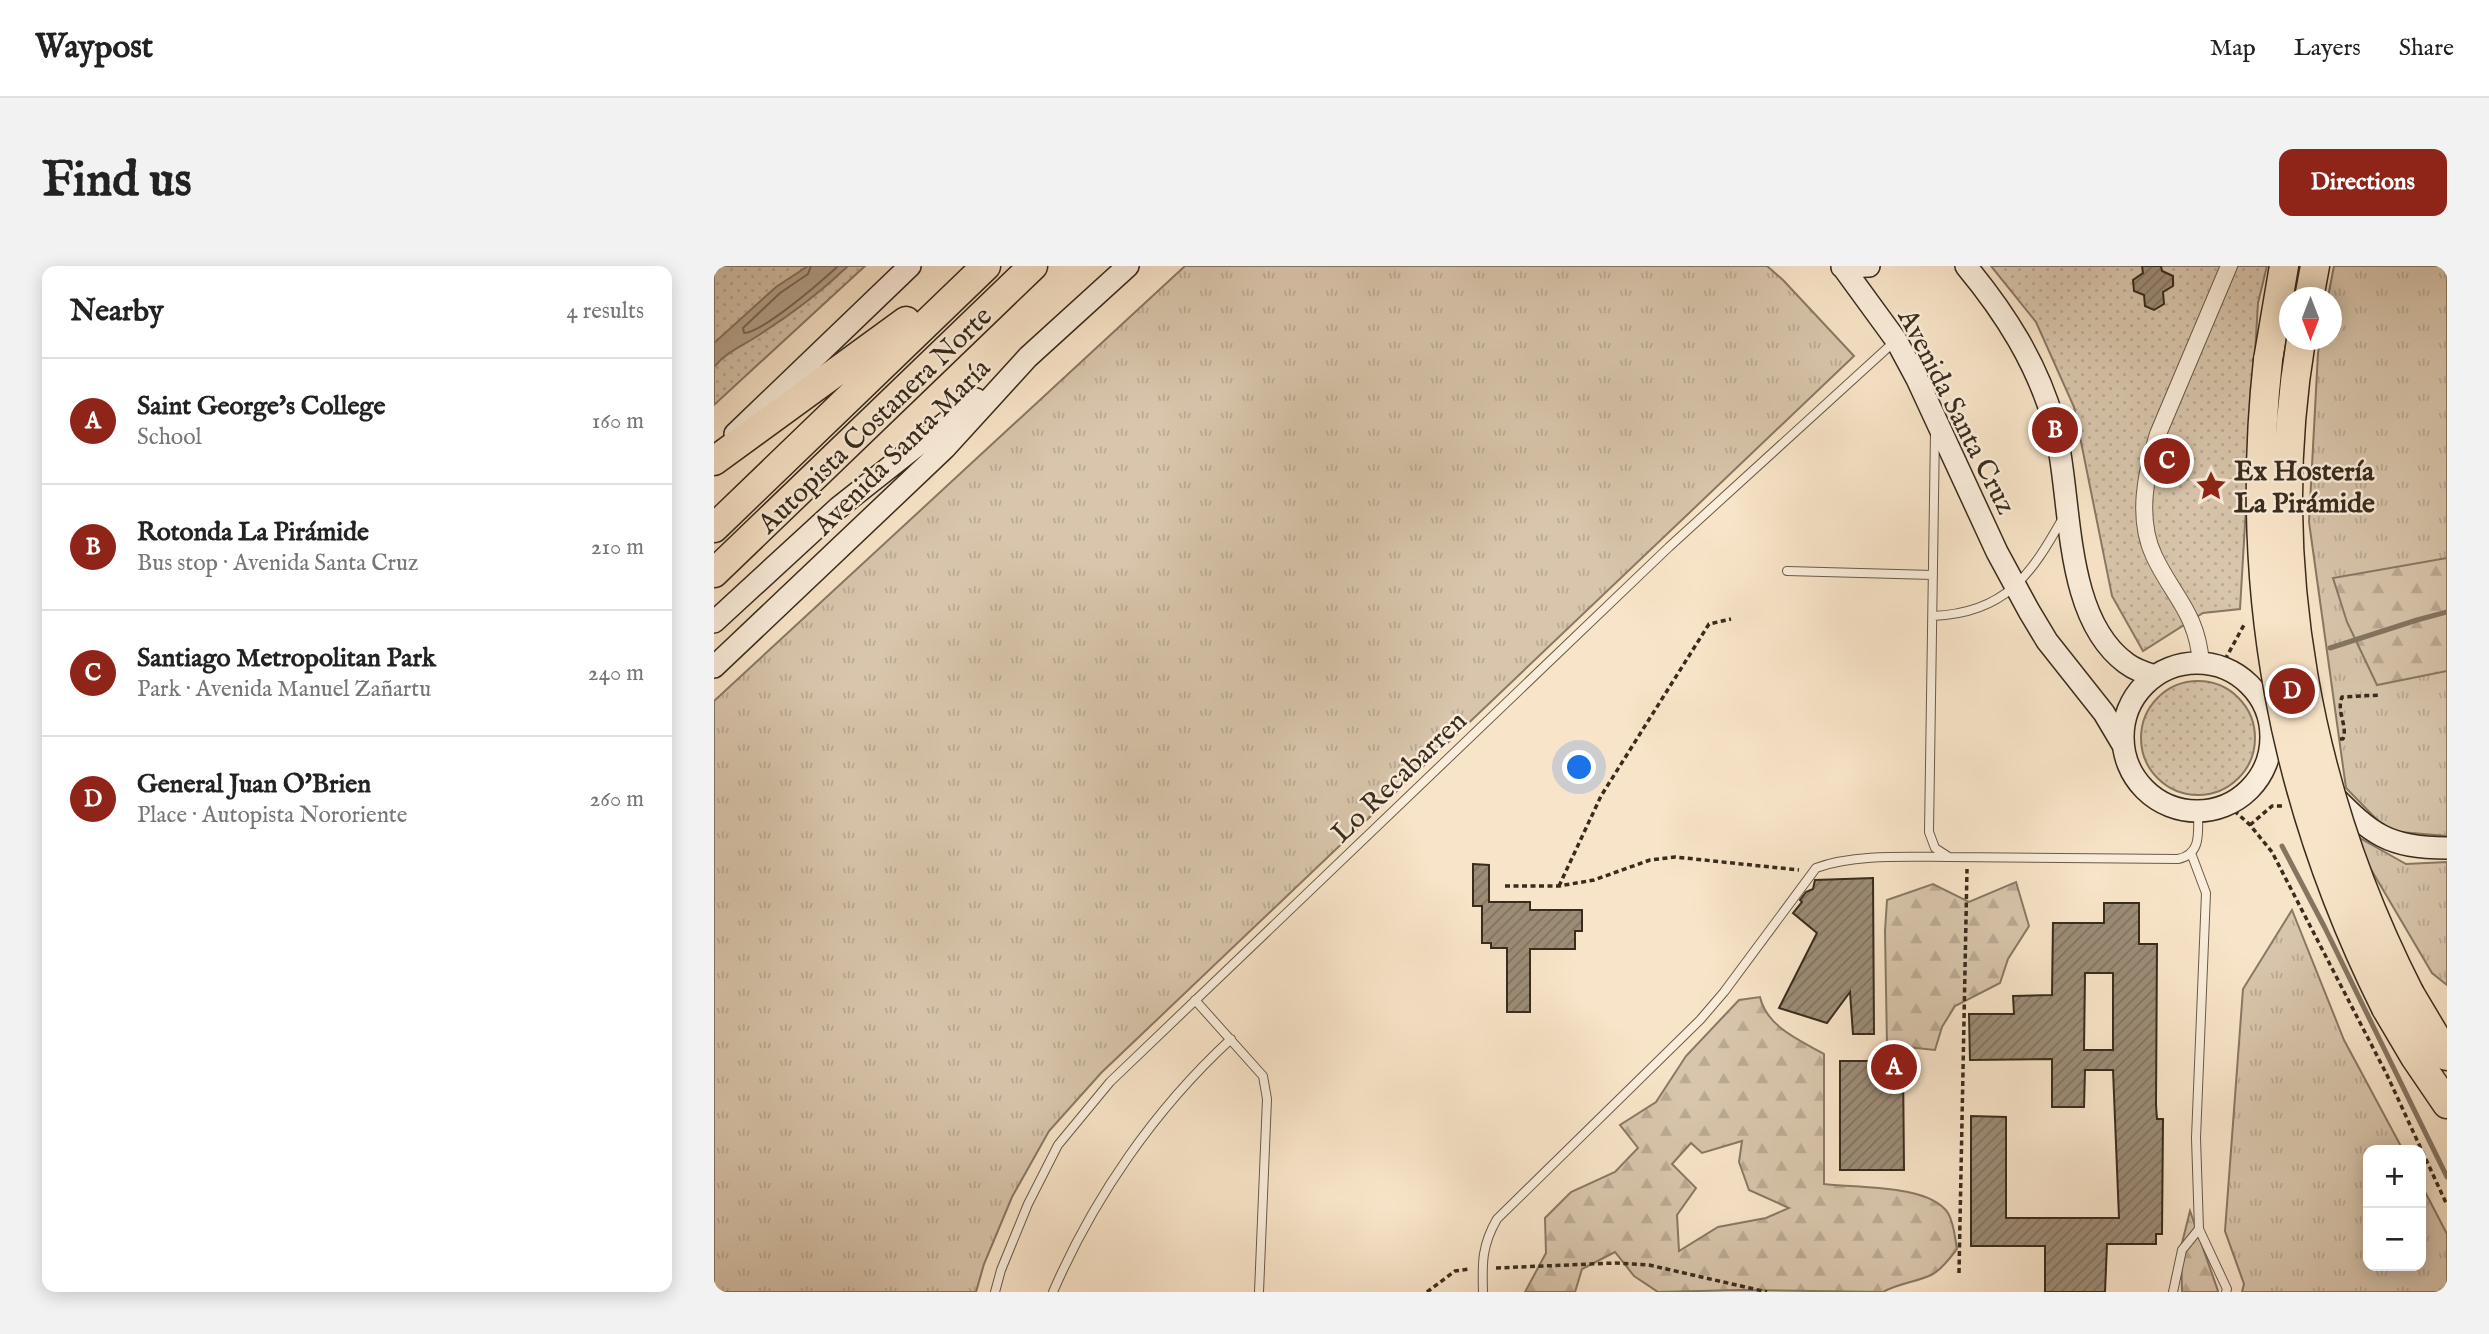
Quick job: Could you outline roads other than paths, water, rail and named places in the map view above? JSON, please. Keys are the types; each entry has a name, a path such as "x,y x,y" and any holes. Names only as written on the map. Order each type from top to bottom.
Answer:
{"highway":[{"name":"Autopista Costanera Norte","path":"714,573 1034,266"},
{"path":"2284,266 2268,360 2260,451 2260,532 2266,613 2277,693 2298,782 2325,869 2347,925 2398,1001 2447,1056"},
{"path":"2311,287 2315,266"},
{"name":"Autopista Costanera Norte","path":"714,527 979,272"},
{"path":"714,461 905,322 979,272"},
{"path":"2300,350 2291,429 2289,513 2293,596 2303,679 2321,761 2344,841 2374,919 2415,1057 2447,1104"}],"street":[{"path":"714,455 910,266"},
{"name":"Avenida Santa María","path":"714,667 945,448 1028,357 1128,266"},
{"path":"1842,266 1868,266"},
{"name":"Avenida Santa Cruz","path":"1842,266 1896,340 2015,587 2047,641 2104,713 2123,746"},
{"path":"1966,266 2000,308 2031,363 2054,423 2083,600 2102,635 2120,658 2129,665 2155,676"},
{"path":"2201,663 2200,645 2190,615 2153,554 2145,528 2145,488 2149,462 2158,434 2229,266"},
{"path":"714,622 838,508 924,443 1028,357"},
{"path":"2271,723 2272,745 2268,763 2258,780 2245,795 2228,806 2198,812 2176,809 2157,800 2140,785 2129,766 2123,746 2123,729 2133,699 2155,676 2170,668 2201,663 2221,667 2253,688 2271,723 2297,758 2366,827 2409,847 2447,848"}],"lane":[{"name":"Lo Recabarren","path":"995,1292 1001,1270 1028,1204 1058,1144 1110,1082 1669,547 1896,340"},
{"path":"1935,419 1929,832 1935,848 1949,857"},
{"name":"Avenida Santa Cruz","path":"1933,616 1957,615 1983,608 2015,587 2039,559 2068,508"},
{"path":"1787,571 1933,575"},
{"path":"1483,1292 1482,1268 1486,1237 1497,1219 1700,1020 1816,868 1848,860 1949,857 2178,859 2188,857 2192,853 2198,837 2198,812"},
{"path":"2192,853 2206,893 2196,1138 2199,1229 2227,1289 2226,1292"},
{"path":"1195,1000 1263,1076 1267,1099 1259,1292"},
{"path":"1053,1292 1069,1255 1103,1197 1157,1116 1199,1068 1231,1039"},
{"path":"2173,1292 2182,1250 2199,1229"}],"water":[{"path":"808,266 848,266 806,302 731,352 714,367 714,343 776,287"}],"waterway":[{"path":"2330,648 2447,612"},
{"path":"2282,846 2447,1177"}],"place":[{"name":"Rotonda La Pirámide","path":"2055,430"},
{"name":"Santiago Metropolitan Park","path":"2167,461"},
{"name":"Ex Hostería La Pirámide","path":"2211,486"},
{"name":"General Juan O'Brien","path":"2292,691"},
{"name":"Saint George's College","path":"1894,1067"}]}
